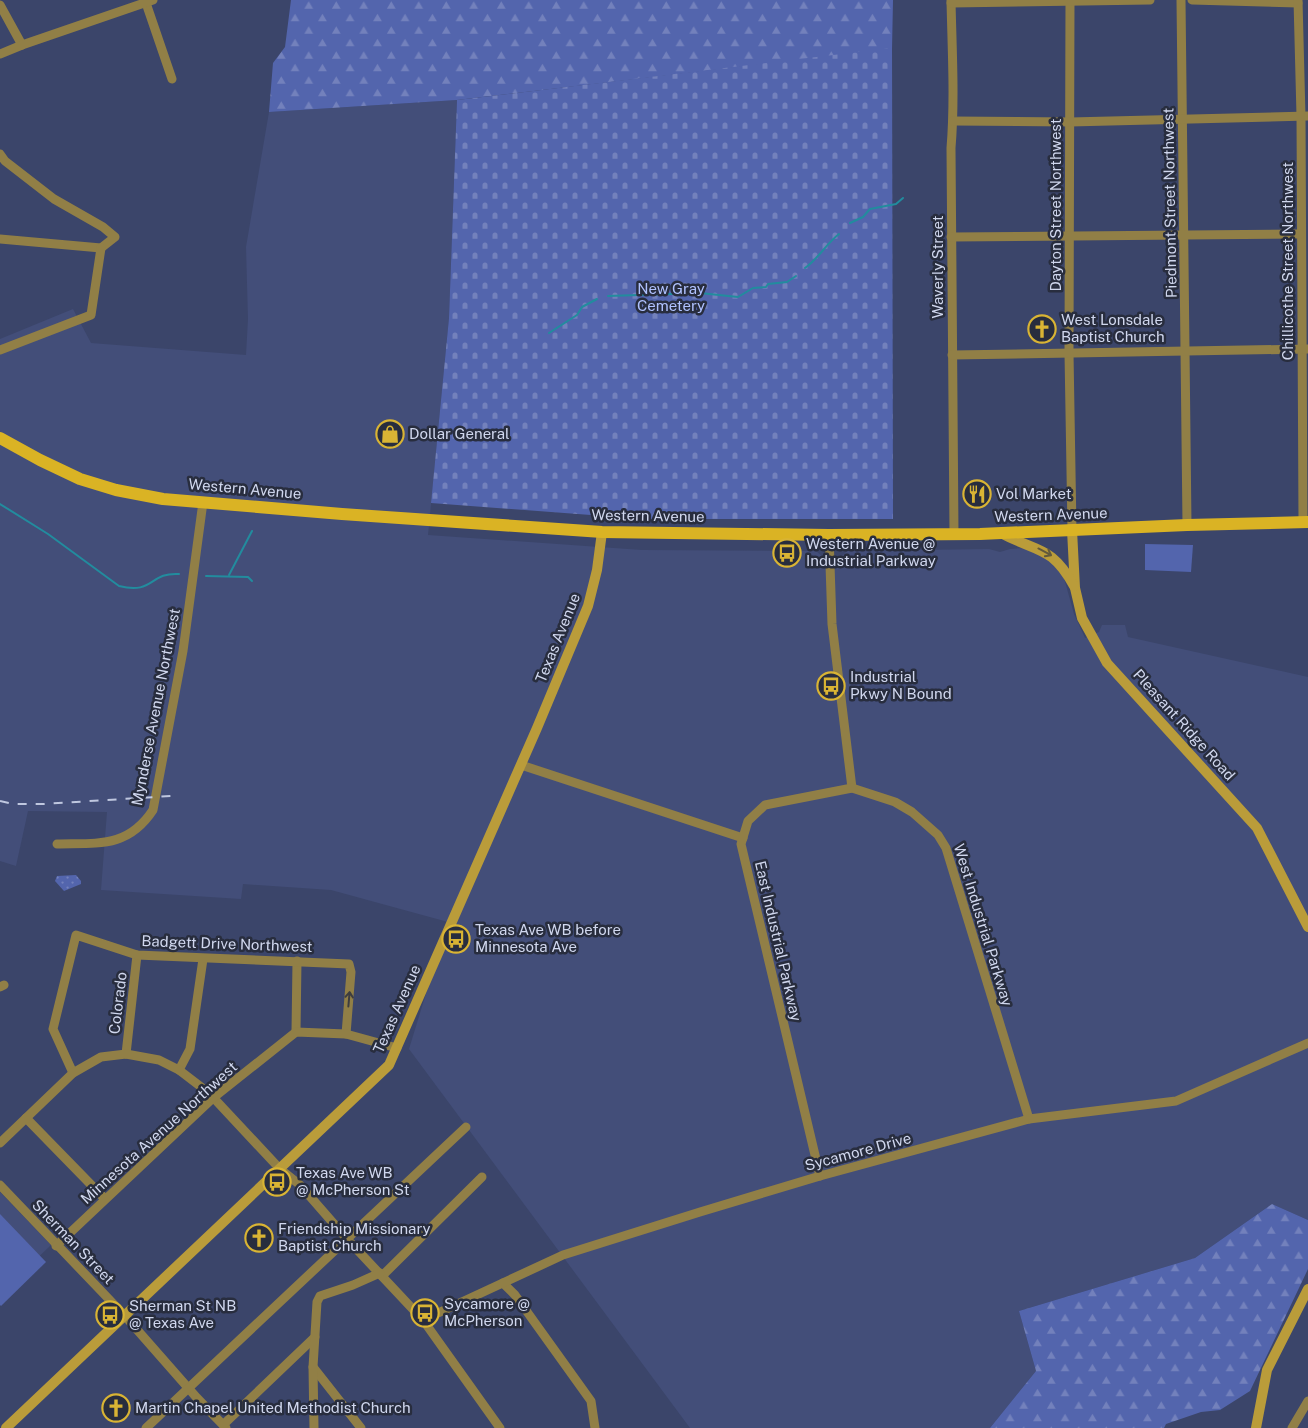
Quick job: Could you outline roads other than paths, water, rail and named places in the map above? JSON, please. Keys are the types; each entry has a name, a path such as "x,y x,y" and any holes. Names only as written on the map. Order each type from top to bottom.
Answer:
{"main road":[{"name":"Western Avenue","path":"0,438 40,460 80,478 116,490 163,499 342,514 602,532 829,536 1000,534 1187,525 1305,522"}],"street":[{"name":"Dayton Street Northwest","path":"1070,0 1071,236 1069,353 1072,530"},
{"path":"951,2 1150,0"},
{"name":"Piedmont Street Northwest","path":"1181,0 1187,525"},
{"path":"1192,0 1298,2"},
{"path":"0,54 149,1 172,79"},
{"name":"Waverly Street","path":"951,2 954,534"},
{"name":"Chillicothe Street Northwest","path":"1298,2 1305,116 1300,234 1305,349 1305,522"},
{"path":"0,5 22,45"},
{"path":"953,121 1070,122 1305,116"},
{"path":"0,154 5,161 54,199 103,227 115,237 101,248 90,315 0,350"},
{"path":"951,237 1300,234"},
{"path":"0,239 101,248"},
{"path":"952,355 1305,349"},
{"name":"Mynderse Avenue Northwest","path":"57,844 107,842 123,838 144,824 153,810 183,651 203,502"},
{"name":"Pleasant Ridge Road","path":"1072,530 1076,588 1082,618 1107,663 1258,828 1308,928"},
{"name":"Texas Avenue","path":"6,1428 379,1076 389,1064 521,765 588,606 597,570 602,532"},
{"path":"1000,534 1049,554 1066,572 1076,588"},
{"path":"521,765 743,838 748,821 765,805 852,788 832,624 829,536"},
{"name":"West Industrial Parkway","path":"852,788 895,802 912,812 938,835 946,848 1028,1119"},
{"name":"East Industrial Parkway","path":"743,838 741,844 820,1176"},
{"name":"Badgett Drive Northwest","path":"73,1073 53,1029 76,935 138,955 349,964 351,972 346,1034"},
{"name":"Colorado","path":"126,1054 138,955"},
{"path":"179,1070 190,1049 203,959"},
{"path":"297,961 296,1032 346,1034 397,1048"},
{"name":"Minnesota Avenue Northwest","path":"56,1246 213,1098 296,1032"},
{"name":"Sycamore Drive","path":"423,1320 563,1255 820,1176 1028,1119 1176,1101 1308,1043"},
{"path":"0,1144 73,1073 101,1057 126,1054 159,1060 179,1070 213,1098 280,1169 300,1185 348,1240 423,1320 500,1428"},
{"path":"26,1118 105,1200"},
{"path":"146,1428 190,1390 466,1127"},
{"path":"314,1428 313,1367 317,1302 320,1296 381,1275 482,1177"},
{"name":"Sherman Street","path":"0,1185 56,1246 125,1316 190,1390 225,1426"},
{"path":"503,1282 590,1401 595,1428"},
{"path":"1256,1428 1266,1370 1308,1289"},
{"path":"225,1426 315,1338"},
{"path":"313,1367 361,1428"},
{"path":"1292,1428 1308,1401"}],"waterway":[{"path":"850,223 863,217 870,209 896,204 903,198"},
{"path":"805,268 839,234"},
{"path":"608,296 700,293 738,297 753,288 787,282 796,276"},
{"path":"549,333 577,315 582,307 597,299"},
{"path":"0,504 48,534 119,586 139,588 162,576 179,574"},
{"path":"229,575 252,531"},
{"path":"206,576 248,577 252,581"}],"railway":[{"path":"0,801 13,804 43,804 171,796"}],"place":[{"name":"West Lonsdale Baptist Church","path":"1042,329"},
{"name":"Dollar General","path":"390,434"},
{"name":"Vol Market","path":"977,494"},
{"name":"Western Avenue @ Industrial Parkway","path":"787,553"},
{"name":"Industrial Pkwy N Bound","path":"831,686"},
{"name":"Texas Ave WB before Minnesota Ave","path":"456,939"},
{"name":"Texas Ave WB @ McPherson St","path":"277,1182"},
{"name":"Friendship Missionary Baptist Church","path":"259,1238"},
{"name":"Sycamore @ McPherson","path":"425,1313"},
{"name":"Sherman St NB @ Texas Ave","path":"110,1315"},
{"name":"Martin Chapel United Methodist Church","path":"116,1408"}],"park label":[{"name":"New Gray Cemetery","path":"671,298"}]}
